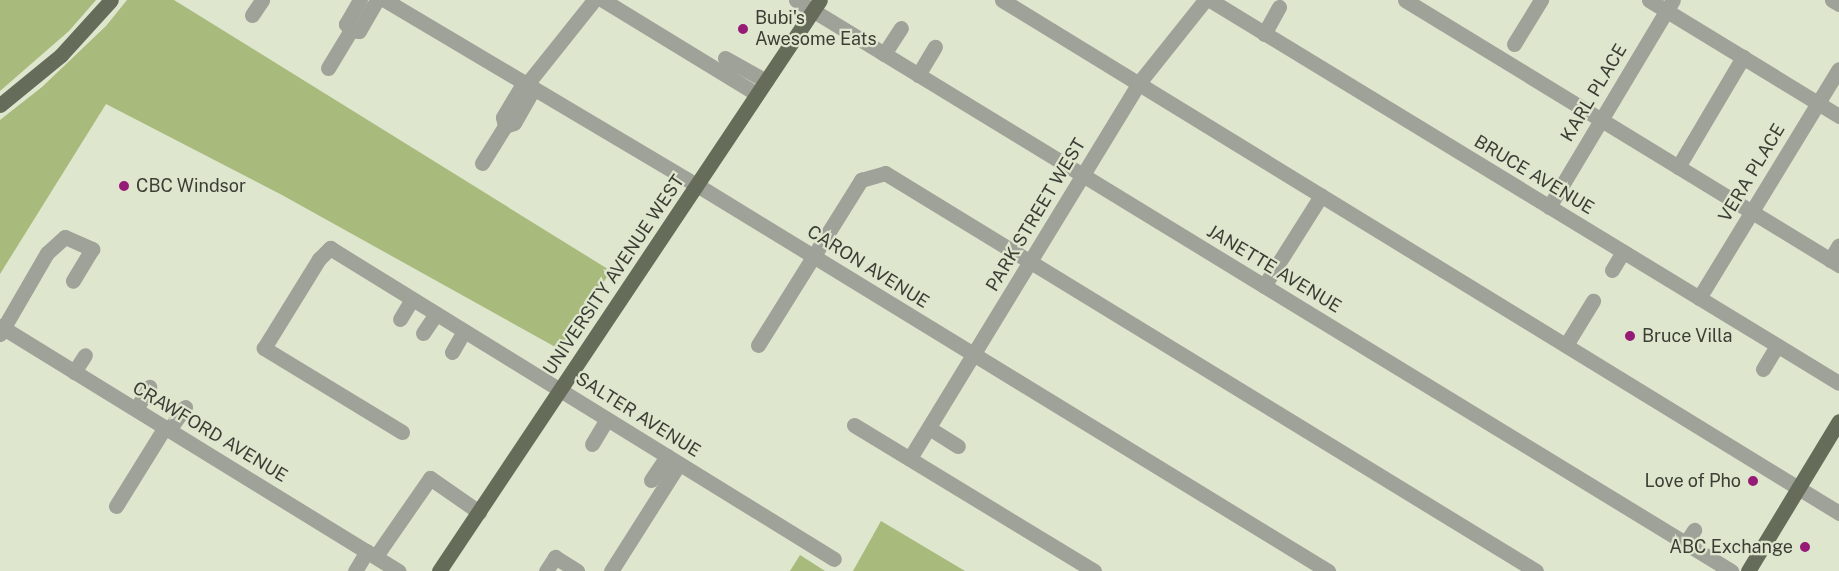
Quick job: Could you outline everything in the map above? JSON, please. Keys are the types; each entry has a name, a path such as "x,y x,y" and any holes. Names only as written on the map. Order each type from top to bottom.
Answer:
{"main road":[{"path":"0,105 38,76 83,34 111,0"},
{"name":"UNIVERSITY AVENUE WEST","path":"439,571 817,5"},
{"path":"1748,571 1839,421"}],"street":[{"path":"252,15 262,0"},
{"path":"360,0 346,24 351,30 359,31 377,0"},
{"name":"CARON AVENUE","path":"386,0 697,185 1328,571"},
{"path":"482,163 505,126 504,117 594,0"},
{"path":"603,0 757,94"},
{"name":"JANETTE AVENUE","path":"796,0 817,5 884,54 1731,571"},
{"path":"1002,0 1839,513"},
{"name":"PARK STREET WEST","path":"910,458 1138,84 1208,0"},
{"name":"BRUCE AVENUE","path":"1208,0 1839,383"},
{"path":"1406,0 1835,262 1839,245"},
{"path":"1514,44 1541,0"},
{"path":"1649,0 1670,5 1743,57 1839,116"},
{"path":"1832,0 1839,4"},
{"name":"KARL PLACE","path":"1549,207 1670,5"},
{"path":"1264,34 1279,7"},
{"path":"884,54 902,28"},
{"path":"328,68 351,30"},
{"path":"918,75 935,47"},
{"path":"1678,166 1743,57"},
{"path":"725,58 766,81"},
{"name":"VERA PLACE","path":"1699,298 1839,69"},
{"path":"758,345 816,258 861,180 885,172 1536,571"},
{"path":"1264,286 1321,196"},
{"path":"1,329 47,253 65,237 92,249 73,281"},
{"name":"SALTER AVENUE","path":"402,432 264,348 319,259 330,249 834,559"},
{"path":"1612,270 1623,252"},
{"path":"400,319 412,299"},
{"path":"1566,345 1593,301"},
{"path":"423,333 436,314"},
{"name":"CRAWFORD AVENUE","path":"1,329 399,571"},
{"path":"452,352 464,331"},
{"path":"1763,369 1777,346"},
{"path":"74,372 85,355"},
{"path":"136,409 149,387"},
{"path":"116,506 167,429 185,407"},
{"path":"592,444 607,419"},
{"path":"854,425 1094,571"},
{"path":"929,428 958,446"},
{"path":"651,480 673,460"},
{"path":"616,569 673,460"},
{"path":"355,571 372,554 430,478 479,512"},
{"path":"1685,543 1694,530"},
{"path":"546,571 555,557 577,571"}],"green space":[{"path":"0,0 96,0 69,31 0,91"},
{"path":"127,0 174,0 611,271 559,349 282,195 106,104 0,274 0,120 42,87 106,26"},
{"path":"881,521 965,571 853,571"},
{"path":"800,555 825,571 790,571"}],"place":[{"name":"Bubi's Awesome Eats","path":"743,29"},
{"name":"CBC Windsor","path":"124,186"},
{"name":"Bruce Villa","path":"1630,336"},
{"name":"Love of Pho","path":"1753,481"},
{"name":"ABC Exchange","path":"1805,547"}]}
